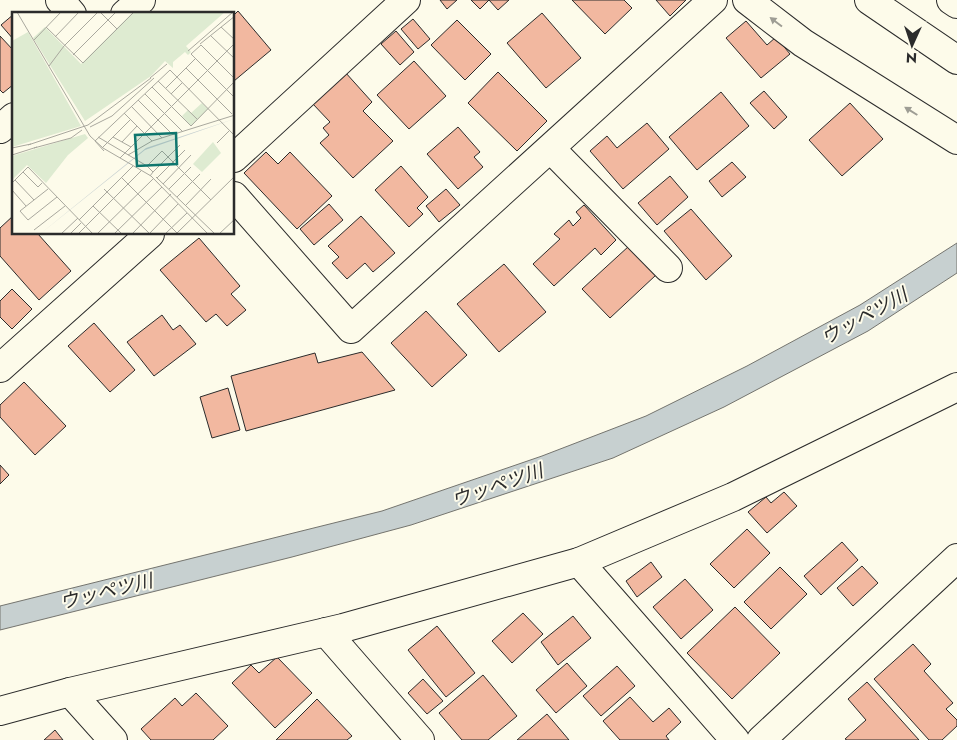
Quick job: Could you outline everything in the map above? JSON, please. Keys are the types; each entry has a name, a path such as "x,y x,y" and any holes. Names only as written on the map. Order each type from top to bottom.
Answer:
{"street":[{"path":"60,0 70,12"},
{"path":"128,12 141,0"},
{"path":"235,157 406,0"},
{"path":"235,197 351,329 713,0"},
{"path":"747,0 803,43 955,138"},
{"path":"869,0 957,60"},
{"path":"951,0 957,4"},
{"path":"0,129 12,119"},
{"path":"551,148 668,268"},
{"path":"0,368 149,235"},
{"path":"0,710 326,632 579,562 733,497 957,387"},
{"path":"760,740 957,558"},
{"path":"579,562 735,740"},
{"path":"326,632 420,740"},
{"path":"70,692 113,740"}],"water":[{"name":"ウッペツ川","path":"957,243 957,273 868,331 724,407 613,458 411,525 292,557 0,630 0,606 382,511 542,456 646,416 747,366 860,305"}],"building":[{"path":"440,0 457,0 447,9"},
{"path":"471,0 489,0 480,9"},
{"path":"489,0 509,0 498,10"},
{"path":"572,0 624,0 632,8 605,34"},
{"path":"656,0 686,0 670,16"},
{"path":"238,11 271,50 235,80 235,14"},
{"path":"542,13 581,58 546,88 507,43"},
{"path":"12,16 12,38 1,25"},
{"path":"413,19 430,39 418,49 401,29"},
{"path":"457,20 491,54 465,80 431,45"},
{"path":"746,21 767,45 776,37 790,54 761,78 726,38"},
{"path":"396,31 414,52 400,65 381,44"},
{"path":"0,36 12,49 12,86 3,93 0,90"},
{"path":"414,61 446,96 409,129 377,95"},
{"path":"345,72 372,102 363,111 393,141 353,178 320,143 329,135 323,128 330,122 312,103"},
{"path":"498,72 547,121 517,151 468,103"},
{"path":"764,91 787,117 774,129 750,103"},
{"path":"721,92 749,126 697,170 669,137"},
{"path":"850,103 883,139 842,176 809,140"},
{"path":"647,123 669,149 623,189 590,151 607,136 617,148"},
{"path":"458,127 480,152 474,157 483,167 458,189 427,154"},
{"path":"266,152 278,164 290,152 332,196 297,229 244,173"},
{"path":"732,162 746,177 722,197 709,181"},
{"path":"401,166 428,197 417,208 423,214 409,227 375,190"},
{"path":"670,176 688,197 657,225 638,203"},
{"path":"446,189 460,205 439,222 426,206"},
{"path":"329,204 343,220 314,245 300,229"},
{"path":"584,205 616,240 601,255 595,248 554,286 533,264 560,239 554,234 569,220 573,226 581,218 576,212"},
{"path":"691,209 732,256 706,280 664,231"},
{"path":"361,216 395,253 373,272 365,263 347,279 332,263 339,257 328,246"},
{"path":"12,217 12,235 39,235 71,271 39,300 0,256 0,228"},
{"path":"199,238 240,286 231,294 246,310 227,326 216,314 206,322 160,270"},
{"path":"629,246 656,275 610,318 582,289"},
{"path":"504,264 546,312 499,352 457,304"},
{"path":"12,289 32,309 12,329 0,317 0,301"},
{"path":"426,311 467,355 432,387 391,343"},
{"path":"162,315 173,330 180,325 196,344 154,376 127,342"},
{"path":"94,323 135,370 110,392 68,346"},
{"path":"362,352 395,390 246,431 231,376 315,353 318,363"},
{"path":"24,382 66,426 35,455 0,417 0,405"},
{"path":"228,388 240,430 212,438 200,397"},
{"path":"0,465 9,475 0,484"},
{"path":"784,492 797,506 767,533 748,512 766,497 771,503"},
{"path":"747,529 770,553 734,588 710,564"},
{"path":"842,542 858,560 821,595 804,576"},
{"path":"651,562 662,577 637,597 626,581"},
{"path":"862,566 878,583 853,606 837,588"},
{"path":"780,567 807,594 771,629 744,602"},
{"path":"685,579 713,610 681,639 653,607"},
{"path":"735,607 780,653 732,699 687,653"},
{"path":"523,613 543,634 512,663 492,641"},
{"path":"573,616 591,638 558,665 541,642"},
{"path":"437,626 475,673 446,697 408,650"},
{"path":"913,644 931,664 924,671 953,703 946,709 957,720 957,726 942,740 929,740 874,679"},
{"path":"277,657 312,693 275,728 232,683 251,665 259,673"},
{"path":"567,663 587,686 556,713 536,690"},
{"path":"617,666 635,686 601,716 583,696"},
{"path":"483,675 517,716 488,740 462,740 439,713"},
{"path":"423,679 443,701 427,714 408,693"},
{"path":"867,682 919,740 845,739 866,720 848,699"},
{"path":"196,693 228,726 213,740 151,740 141,729 175,698 182,706"},
{"path":"630,697 653,722 669,708 681,722 666,736 669,740 620,740 603,721"},
{"path":"317,699 352,736 347,740 276,740"},
{"path":"547,714 569,740 517,740"},
{"path":"55,730 63,740 44,740"}]}
